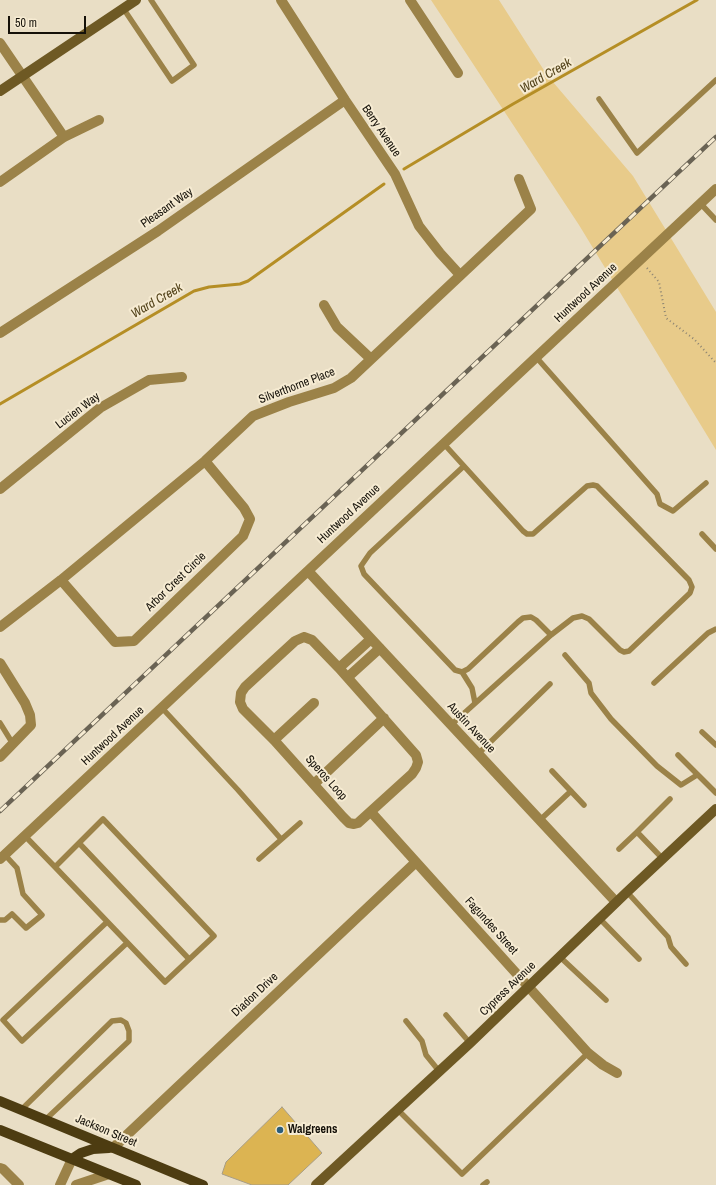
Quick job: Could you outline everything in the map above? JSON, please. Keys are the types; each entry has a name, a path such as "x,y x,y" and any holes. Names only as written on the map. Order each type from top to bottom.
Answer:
{"main road":[{"name":"Jackson Street","path":"0,1101 203,1185"},
{"path":"0,1130 136,1185"},
{"path":"72,1159 81,1153 93,1149 113,1148"}],"street":[{"name":"Berry Avenue","path":"281,0 345,100 395,174 419,226 440,253 460,275"},
{"path":"410,0 458,73"},
{"path":"0,91 130,3"},
{"path":"0,43 64,137"},
{"name":"Pleasant Way","path":"0,333 158,231 345,100"},
{"path":"0,182 64,137 99,120"},
{"name":"Silverthorne Place","path":"0,627 61,580 205,461 253,416 289,402 334,388 351,378 531,209 519,179"},
{"name":"Huntwood Avenue","path":"2,857 716,189"},
{"path":"324,305 337,327 371,359"},
{"name":"Lucien Way","path":"0,489 100,408 149,380 182,378"},
{"name":"Arbor Crest Circle","path":"61,580 115,642 134,641 243,536 250,519 244,508 205,461"},
{"name":"Austin Avenue","path":"308,571 616,902"},
{"name":"Speros Loop","path":"304,637 312,640 340,668 412,749 418,762 412,774 358,823 354,824 349,823 274,740 243,709 240,702 241,693 245,687 295,641 304,637"},
{"path":"340,668 371,639"},
{"path":"348,678 380,648"},
{"path":"0,663 25,704 30,715 31,725 0,757"},
{"path":"274,740 314,703"},
{"path":"314,784 384,718"},
{"name":"Cypress Avenue","path":"322,1183 397,1109 470,1043 599,918 716,808"},
{"name":"Fagundes Street","path":"370,812 588,1053 616,1073"},
{"name":"Diadon Drive","path":"113,1148 416,862"},
{"path":"60,1185 72,1159"},
{"path":"0,1168 3,1169 19,1185"},
{"path":"76,1185 109,1174"}],"lane":[{"path":"130,3 172,81 194,65 151,0"},
{"path":"599,99 637,153 716,80"},
{"path":"700,203 716,220"},
{"path":"536,357 657,494 660,504 673,510 706,483"},
{"path":"444,444 527,534 532,534 587,486 597,486 689,580 692,590 629,651 624,652 620,650 582,616 573,618 551,635 451,725"},
{"path":"464,466 370,553 361,566 364,574 455,670 462,672 472,688 475,703"},
{"path":"702,534 716,549"},
{"path":"462,672 468,669 523,618 531,617 536,620 551,635"},
{"path":"654,683 708,632 716,629"},
{"path":"565,655 589,682 590,693 611,719 657,766 681,785 697,775"},
{"path":"478,754 550,684"},
{"path":"162,708 281,839"},
{"path":"0,724 14,744"},
{"path":"702,732 716,745"},
{"path":"678,755 716,794"},
{"path":"552,771 584,805"},
{"path":"540,820 571,791"},
{"path":"619,849 670,799"},
{"path":"25,836 165,982 214,936 103,819 55,867"},
{"path":"259,859 300,823"},
{"path":"637,832 662,858"},
{"path":"79,843 189,959"},
{"path":"0,920 5,920 12,914 26,928 42,915 23,894 17,868 2,857"},
{"path":"627,892 668,937 671,947 686,964"},
{"path":"599,918 639,959"},
{"path":"107,922 3,1020 22,1041 127,942"},
{"path":"560,957 606,1000"},
{"path":"446,1015 470,1043"},
{"path":"21,1110 112,1021 121,1020 126,1024 129,1031 129,1041 45,1120"},
{"path":"406,1021 422,1041 426,1055 439,1071"},
{"path":"397,1109 462,1174 588,1053"}],"path":[{"path":"640,260 659,282 666,318 694,339 716,363"}],"shaded area":[{"path":"431,0 499,0 547,75 633,176 716,312 716,450 579,225"}],"building":[{"name":"Walgreens","path":"282,1107 322,1153 288,1185 252,1185 222,1174 226,1162"}],"waterway":[{"name":"Ward Creek","path":"404,169 513,104 697,0"},
{"name":"Ward Creek","path":"0,404 194,291 209,287 240,284 248,281 384,184"}],"railway":[{"path":"0,811 716,137"}],"place":[{"name":"Walgreens","path":"280,1130"}]}
